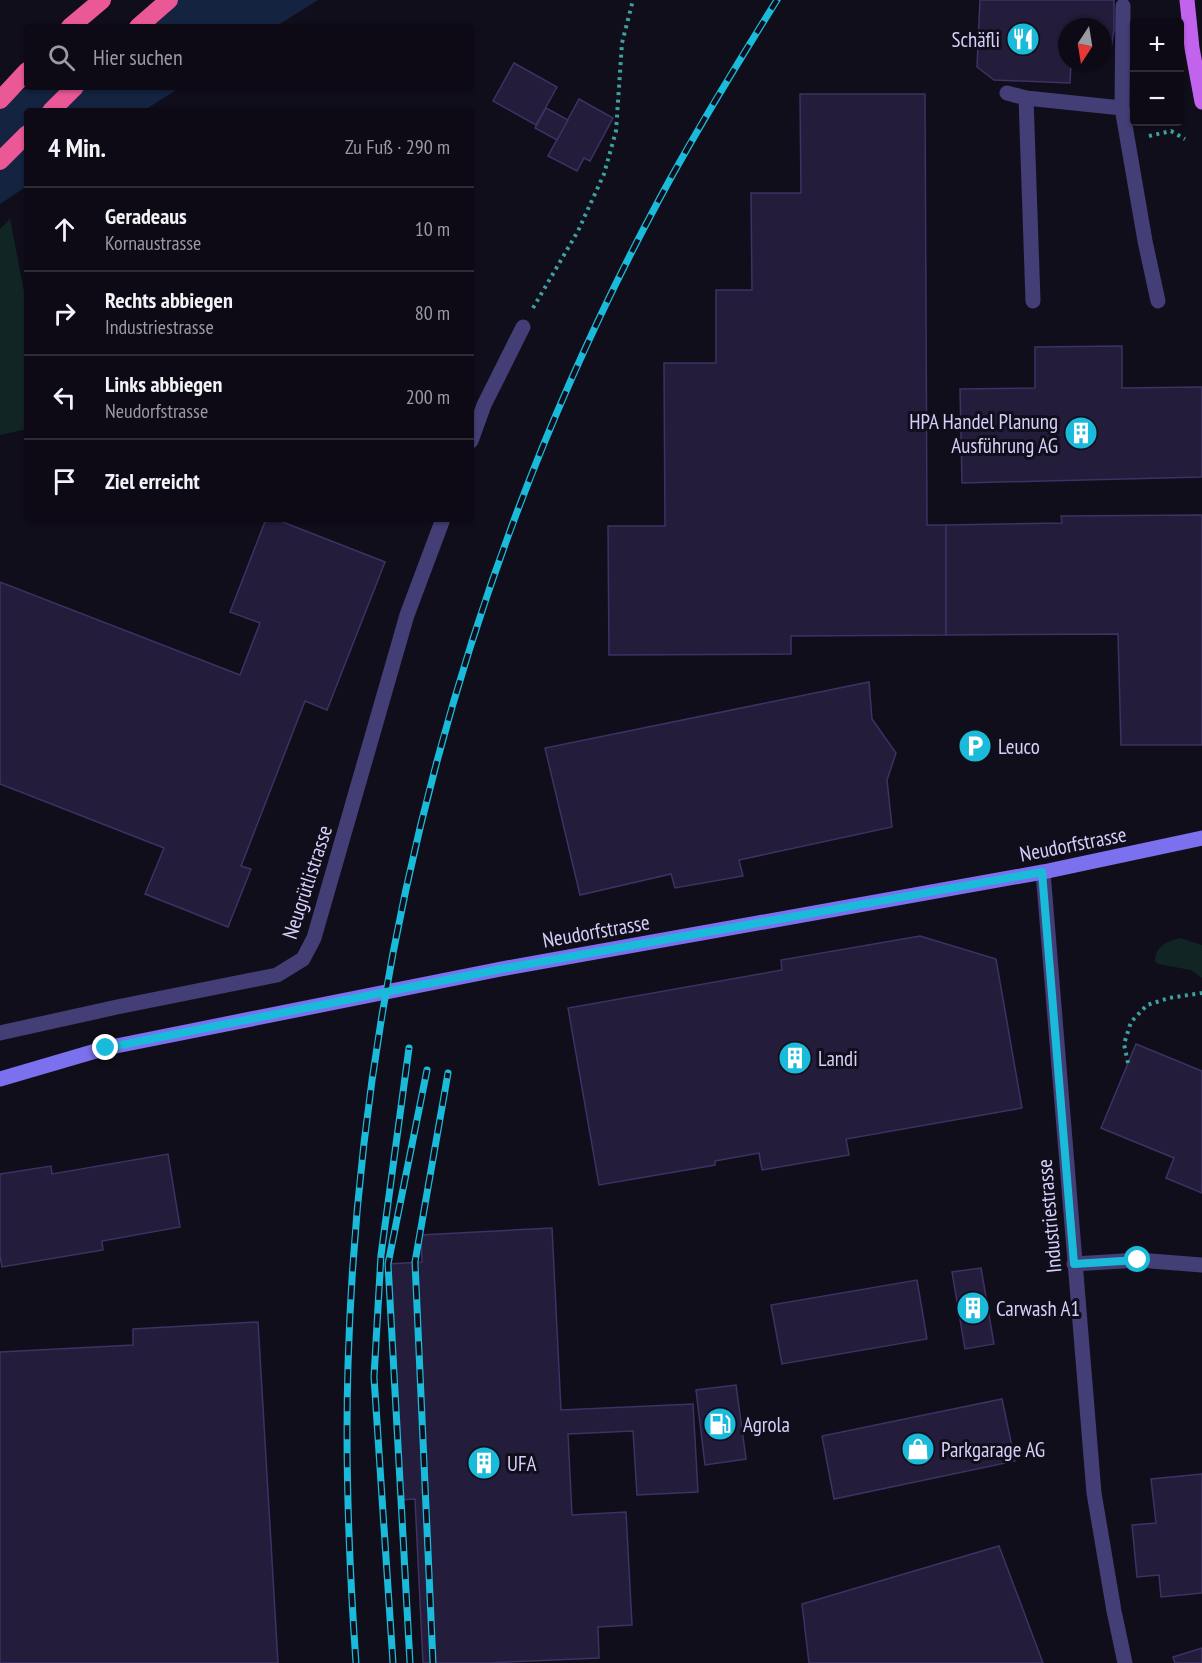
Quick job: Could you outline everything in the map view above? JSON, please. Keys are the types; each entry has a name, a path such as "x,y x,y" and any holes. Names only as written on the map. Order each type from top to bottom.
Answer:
{"highway":[{"path":"74,24 102,0"},
{"path":"142,24 170,0"},
{"path":"0,100 24,74"},
{"path":"54,108 72,90"},
{"path":"0,161 24,137"}],"main road":[{"path":"1187,0 1192,48 1202,102"},
{"name":"Neudorfstrasse","path":"0,1079 106,1048 489,971 1042,872 1202,838"}],"street":[{"path":"1124,6 1122,108 1158,301"},
{"path":"1007,93 1026,98 1122,108"},
{"path":"1026,98 1033,301"},
{"path":"474,433 484,405 523,327"},
{"name":"Neugrütlistrasse","path":"0,1033 117,1006 277,975 303,959 314,938 408,615 441,522"},
{"name":"Industriestrasse","path":"1042,872 1094,1493 1125,1663"},
{"path":"1074,1264 1138,1260 1202,1265"}],"path":[{"path":"523,327 578,231 603,174 616,131 622,43 633,0"},
{"path":"1127,138 1171,131 1185,139"},
{"path":"1128,1063 1124,1044 1131,1022 1147,1005 1169,998 1202,993"}],"green space":[{"path":"10,219 24,291 24,430 0,435 0,229"},
{"path":"1180,938 1202,945 1202,978 1191,970 1158,964 1155,961 1160,948"}],"water":[{"path":"167,0 318,0 280,24 129,24"},
{"path":"24,90 176,90 148,108 24,108 24,188 0,204 0,105"}],"building":[{"name":"Schäfli","path":"980,0 1114,0 1112,42 1112,18 1058,18 1058,72 1071,72 1070,83 994,80 977,67"},
{"path":"514,63 557,87 536,125 493,101"},
{"path":"800,94 925,94 927,525 946,525 946,635 791,636 791,654 609,655 608,526 665,526 664,363 716,363 716,290 752,290 751,193 801,193"},
{"path":"579,99 613,118 590,161 584,158 577,171 548,156"},
{"path":"546,108 568,120 557,140 535,128"},
{"name":"HPA Handel Planung Ausführung AG","path":"1122,346 1122,388 1202,387 1202,477 962,483 960,389 1035,388 1035,347"},
{"path":"1202,515 1202,745 1121,745 1118,634 946,635 946,525 1062,523 1061,516"},
{"path":"265,522 283,522 385,562 327,710 305,701 241,866 251,869 228,927 145,894 164,848 0,784 0,582 240,675 260,623 230,612"},
{"path":"869,682 872,719 896,753 887,780 892,827 739,860 743,876 675,888 671,874 580,895 545,748"},
{"name":"Landi","path":"920,936 996,959 1022,1108 846,1139 849,1155 762,1170 759,1153 715,1161 715,1165 599,1185 568,1008 782,970 781,960"},
{"path":"1136,1044 1202,1071 1202,1193 1166,1178 1174,1158 1101,1128"},
{"path":"168,1154 180,1227 102,1241 103,1250 2,1267 0,1174 51,1166 52,1174"},
{"name":"UFA","path":"552,1228 561,1410 693,1404 698,1492 637,1495 633,1431 568,1434 572,1515 626,1512 632,1625 598,1627 599,1658 488,1663 423,1663 415,1499 400,1500 388,1264 422,1262 421,1235"},
{"name":"Carwash A1","path":"981,1268 994,1344 965,1349 952,1272"},
{"path":"917,1280 927,1339 782,1364 771,1305"},
{"path":"258,1322 278,1663 0,1663 0,1352 133,1345 133,1329"},
{"path":"736,1385 746,1459 705,1465 696,1390"},
{"name":"Parkgarage AG","path":"1002,1399 1015,1461 834,1499 822,1436"},
{"path":"1202,1474 1202,1593 1161,1597 1159,1575 1137,1577 1132,1525 1156,1523 1151,1479"},
{"path":"999,1546 1043,1663 809,1663 802,1604"},
{"path":"1202,1648 1202,1663 1175,1663 1173,1657"}],"railway":[{"path":"356,1663 347,1439 348,1365 357,1213 375,1061 401,911 437,762 480,616 532,473 593,332 661,196 777,0"},
{"path":"393,1663 374,1377 381,1255 409,1048"},
{"path":"410,1663 388,1264 427,1070"},
{"path":"433,1663 415,1262 448,1073"}],"place":[{"name":"Schäfli","path":"1023,39"},
{"name":"HPA Handel Planung Ausführung AG","path":"1081,433"},
{"name":"Leuco","path":"975,746"},
{"name":"Landi","path":"795,1058"},
{"name":"Carwash A1","path":"973,1308"},
{"name":"Agrola","path":"720,1424"},
{"name":"Parkgarage AG","path":"918,1449"},
{"name":"UFA","path":"484,1463"}],"route":[{"path":"106,1048 501,969 1042,872 1074,1264 1138,1260"}]}
